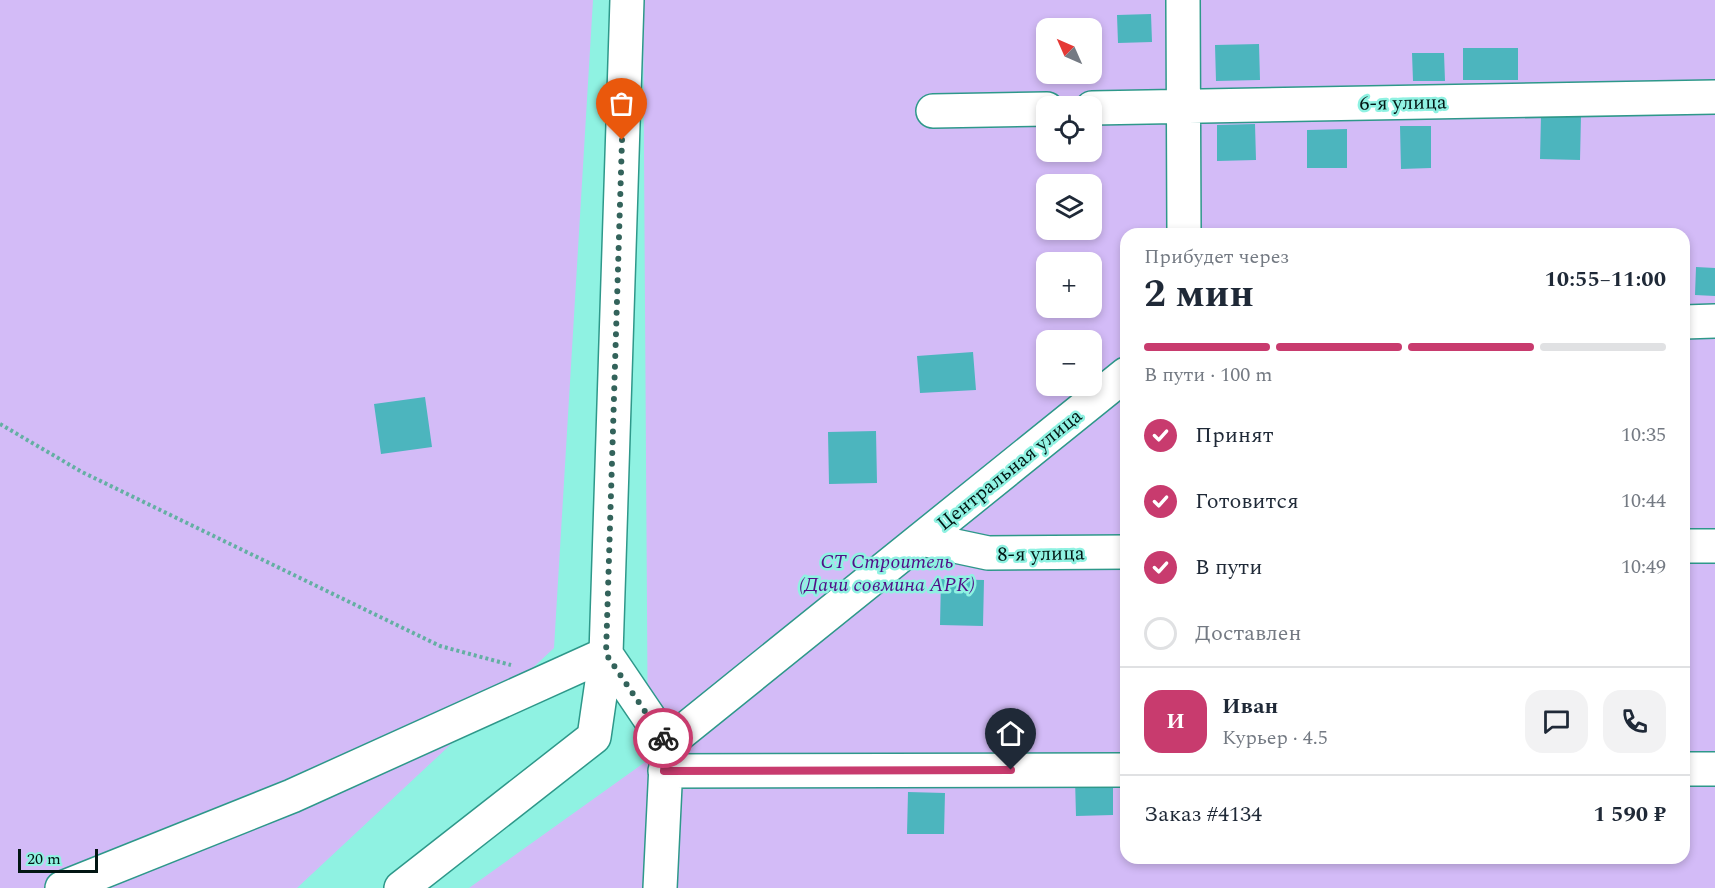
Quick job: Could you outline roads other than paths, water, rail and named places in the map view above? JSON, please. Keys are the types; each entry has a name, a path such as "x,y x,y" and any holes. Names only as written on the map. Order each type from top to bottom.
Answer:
{"street":[{"path":"401,888 594,736 606,654 627,0"},
{"path":"1183,0 1184,228"},
{"name":"6-я улица","path":"1102,108 1715,97"},
{"path":"933,111 1036,109"},
{"path":"1690,322 1715,321"},
{"name":"Центральная улица","path":"666,757 922,539 1120,379"},
{"name":"8-я улица","path":"922,539 988,553 1120,552"},
{"path":"1690,546 1715,546"},
{"path":"62,888 292,796 606,654"},
{"path":"606,654 666,757 660,888"},
{"path":"666,757 1120,770"},
{"path":"1690,769 1715,769"}],"park label":[{"name":"СТ Строитель (Дачи совмина АРК)","path":"887,572"}]}
